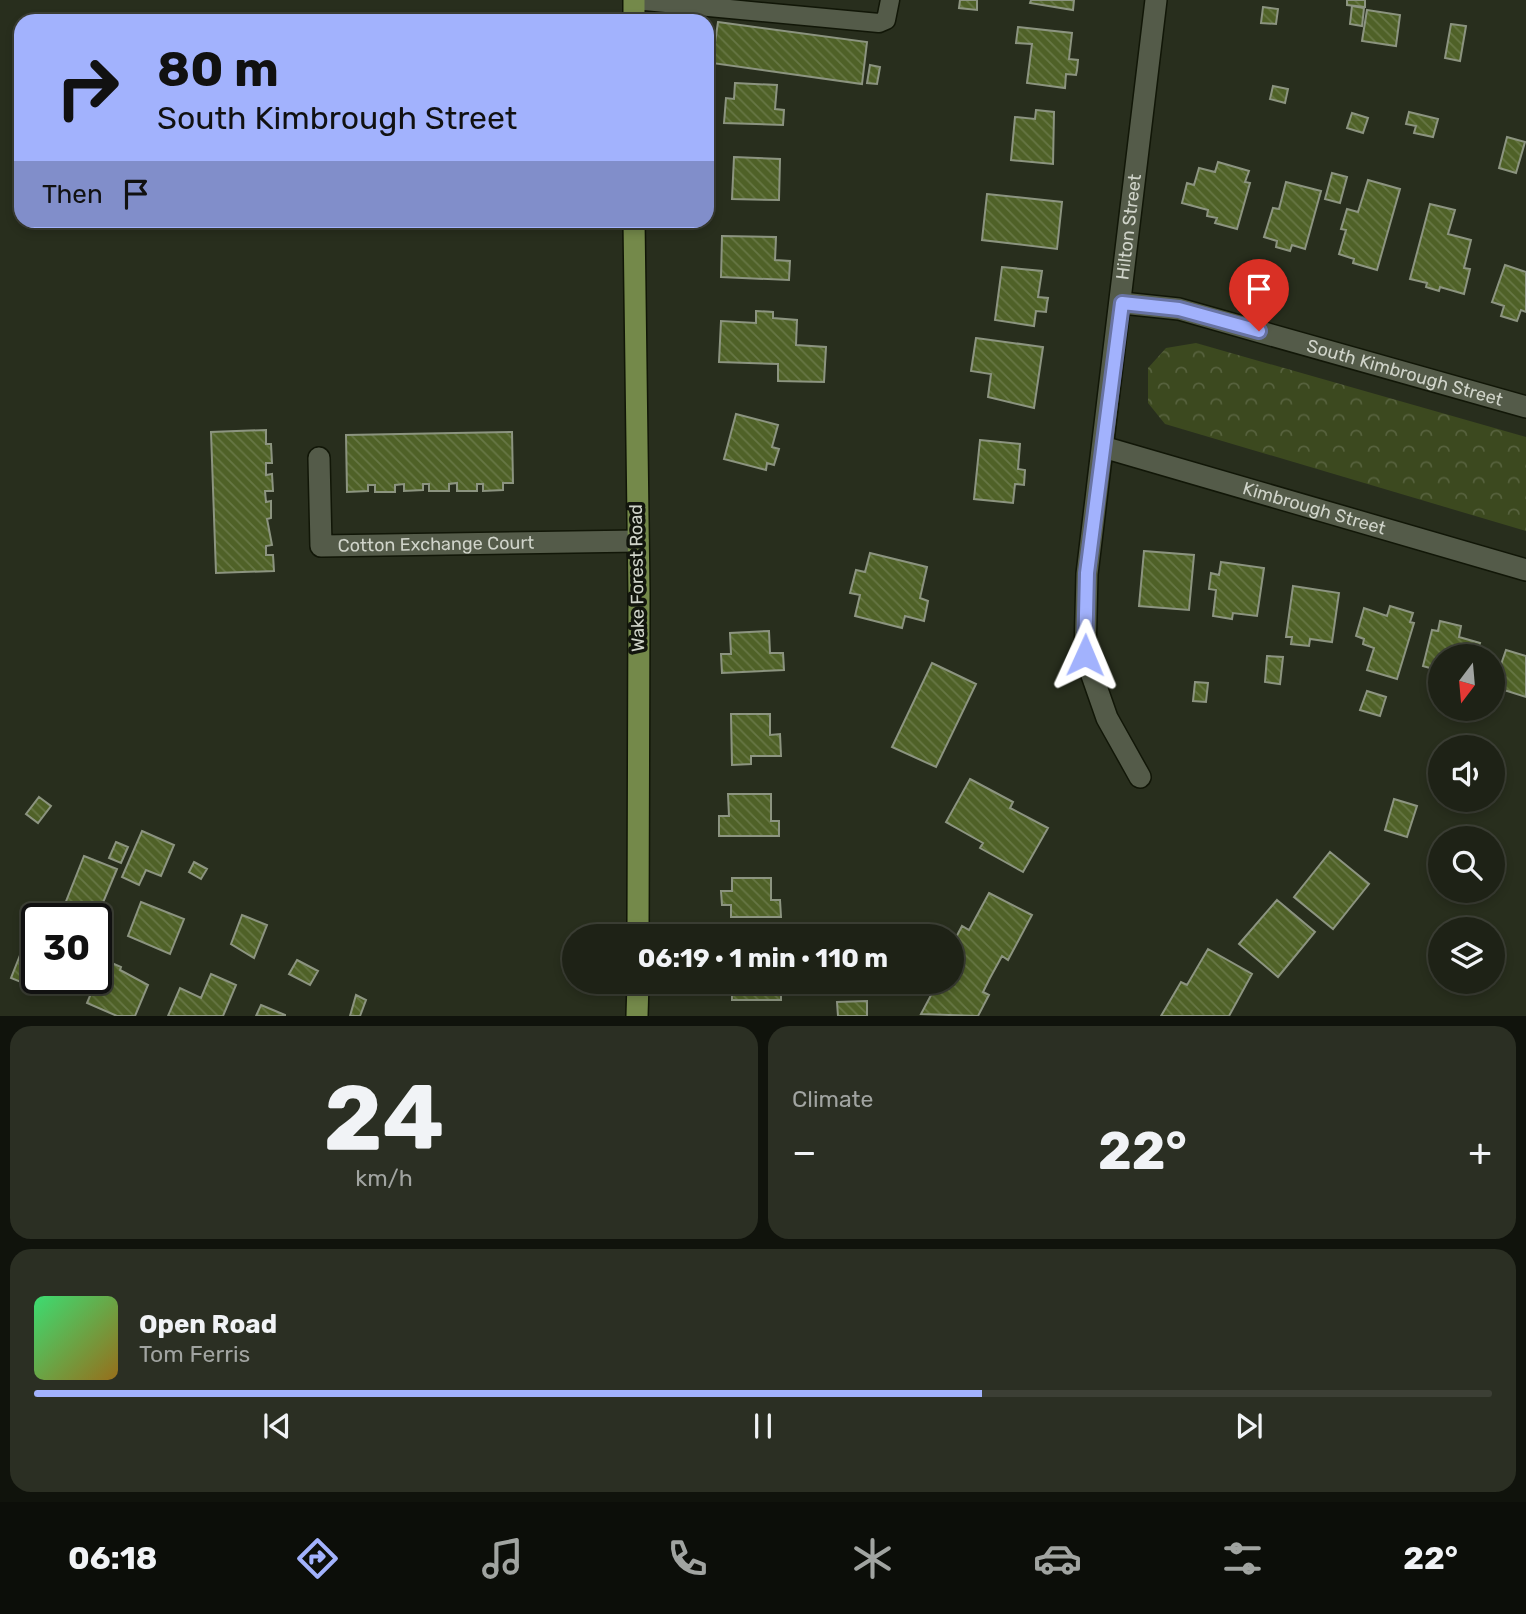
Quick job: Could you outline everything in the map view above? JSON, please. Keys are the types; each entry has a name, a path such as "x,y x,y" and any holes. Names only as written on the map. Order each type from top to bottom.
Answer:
{"main road":[{"name":"Wake Forest Road","path":"634,228 638,541 638,924"},
{"path":"637,1016 638,994"}],"street":[{"name":"Hilton Street","path":"1140,777 1107,718 1085,655 1087,573 1122,303 1156,0"},
{"name":"South Kimbrough Street","path":"1122,303 1179,309 1526,407"},
{"name":"Kimbrough Street","path":"1103,447 1526,570"},
{"name":"Cotton Exchange Court","path":"319,458 321,546 638,541"}],"lane":[{"path":"634,0 879,23 886,20 890,0"}],"green space":[{"path":"1196,343 1526,437 1526,531 1165,424 1148,403 1148,368 1166,348"}],"building":[{"path":"960,0 977,0 977,10 959,8"},
{"path":"1031,0 1074,0 1073,10 1030,3"},
{"path":"1347,0 1365,0 1365,7 1347,5"},
{"path":"1352,6 1364,8 1362,26 1350,24"},
{"path":"1263,7 1278,9 1276,24 1261,23"},
{"path":"1367,10 1400,15 1396,46 1362,41"},
{"path":"718,22 867,42 862,84 714,63"},
{"path":"1451,24 1466,26 1460,61 1445,58"},
{"path":"1018,27 1072,33 1069,59 1078,60 1077,70 1076,75 1066,74 1065,88 1027,83 1032,44 1016,43"},
{"path":"870,65 880,67 877,84 867,83"},
{"path":"735,83 777,85 775,109 784,110 783,125 724,123 726,98 734,99"},
{"path":"1273,86 1288,89 1285,103 1270,99"},
{"path":"1036,110 1054,112 1053,164 1011,160 1015,117 1035,119"},
{"path":"1409,112 1438,119 1433,137 1414,133 1416,126 1406,124"},
{"path":"1352,113 1368,118 1363,133 1347,128"},
{"path":"1507,137 1525,142 1516,173 1499,168"},
{"path":"734,157 780,159 779,200 732,199"},
{"path":"1218,162 1249,171 1245,182 1250,183 1237,229 1215,223 1217,218 1207,216 1208,210 1182,203 1187,183 1194,185 1199,168 1215,172"},
{"path":"1332,173 1347,177 1340,203 1325,199"},
{"path":"1368,180 1400,189 1377,270 1353,263 1354,259 1339,254 1346,230 1341,229 1347,209 1358,212"},
{"path":"1286,182 1321,191 1305,249 1292,245 1290,251 1276,247 1277,241 1264,237 1273,208 1279,209"},
{"path":"987,194 1062,202 1057,249 982,240"},
{"path":"1430,204 1455,210 1448,234 1471,240 1464,268 1470,269 1464,294 1440,287 1439,291 1426,287 1427,283 1410,279"},
{"path":"722,236 776,237 775,260 790,261 789,280 721,277"},
{"path":"1505,265 1526,272 1526,312 1521,310 1517,321 1501,316 1504,306 1492,302"},
{"path":"1002,267 1042,271 1038,297 1048,298 1046,312 1036,311 1034,326 995,320"},
{"path":"756,311 773,312 773,318 797,320 796,345 826,347 824,382 778,381 778,364 719,362 721,321 756,323"},
{"path":"976,338 1043,347 1034,408 988,397 991,374 971,371"},
{"path":"736,414 778,425 772,447 779,449 774,465 767,463 766,470 724,459"},
{"path":"266,430 266,444 271,444 272,463 266,463 266,475 272,474 273,491 265,491 266,502 271,501 271,518 267,519 272,545 266,546 266,555 273,555 274,571 216,573 211,432"},
{"path":"512,432 513,483 503,483 503,490 483,491 483,484 477,484 477,491 457,491 457,483 449,484 449,491 429,491 429,484 423,484 423,490 404,491 404,484 395,485 395,492 375,492 375,485 368,485 368,491 347,492 346,435"},
{"path":"980,440 1020,444 1018,469 1025,470 1024,485 1015,484 1013,503 974,499"},
{"path":"1144,551 1194,555 1189,610 1139,606"},
{"path":"870,553 927,567 920,598 928,601 924,621 905,616 902,628 855,616 860,595 850,593 856,570 865,572"},
{"path":"1221,562 1264,568 1257,616 1233,613 1232,619 1213,616 1216,590 1209,589 1211,573 1219,575"},
{"path":"1293,586 1339,593 1332,642 1310,639 1309,646 1291,644 1292,637 1286,637"},
{"path":"1390,606 1413,613 1410,622 1414,623 1397,679 1367,670 1374,648 1363,644 1364,639 1356,636 1364,608 1387,616"},
{"path":"1440,621 1461,626 1459,637 1480,643 1428,644 1432,630 1438,631"},
{"path":"769,631 770,653 783,653 784,670 722,673 721,654 731,654 730,633"},
{"path":"1428,646 1428,667 1423,666"},
{"path":"1506,650 1526,656 1526,697 1505,690"},
{"path":"1267,656 1283,657 1280,684 1265,682"},
{"path":"932,663 976,684 936,767 892,747"},
{"path":"1195,682 1208,683 1206,702 1193,701"},
{"path":"1367,691 1386,697 1380,716 1360,710"},
{"path":"731,714 770,714 770,735 780,734 781,756 751,756 751,764 732,765"},
{"path":"970,779 1013,802 1010,808 1048,828 1023,872 980,848 983,843 946,822"},
{"path":"728,794 771,794 771,821 779,821 779,836 719,836 719,816 729,816"},
{"path":"39,797 51,806 38,823 26,814"},
{"path":"1394,799 1417,806 1407,837 1385,830"},
{"path":"142,831 174,845 161,876 146,870 139,885 122,877"},
{"path":"116,842 128,847 121,863 109,858"},
{"path":"1330,852 1369,884 1333,929 1294,897"},
{"path":"84,856 117,869 103,903 65,903"},
{"path":"194,862 207,869 201,879 189,872"},
{"path":"732,878 771,878 771,900 780,900 781,917 731,917 731,905 722,905 721,891 732,891"},
{"path":"989,893 1032,915 1008,960 1002,956 990,978 983,992 989,995 978,1016 921,1014 932,994 964,994 964,927 969,930"},
{"path":"1277,900 1315,932 1278,977 1239,944"},
{"path":"141,902 184,919 170,954 128,936"},
{"path":"242,915 267,925 254,958 231,944"},
{"path":"1208,949 1252,974 1229,1016 1161,1016 1181,982 1187,985"},
{"path":"21,953 21,982 11,978"},
{"path":"297,960 318,971 310,985 289,974"},
{"path":"112,963 148,985 135,1016 117,1016 87,1003 91,994 112,994"},
{"path":"211,974 236,985 223,1016 168,1016 180,988 201,998"},
{"path":"732,994 781,994 781,1000 732,1000"},
{"path":"356,995 366,1000 360,1016 350,1016"},
{"path":"867,1001 867,1016 838,1016 837,1002"},
{"path":"261,1005 285,1015 285,1016 256,1016"}],"route":[{"path":"1085,655 1087,573 1122,303 1179,309 1259,331"}]}
